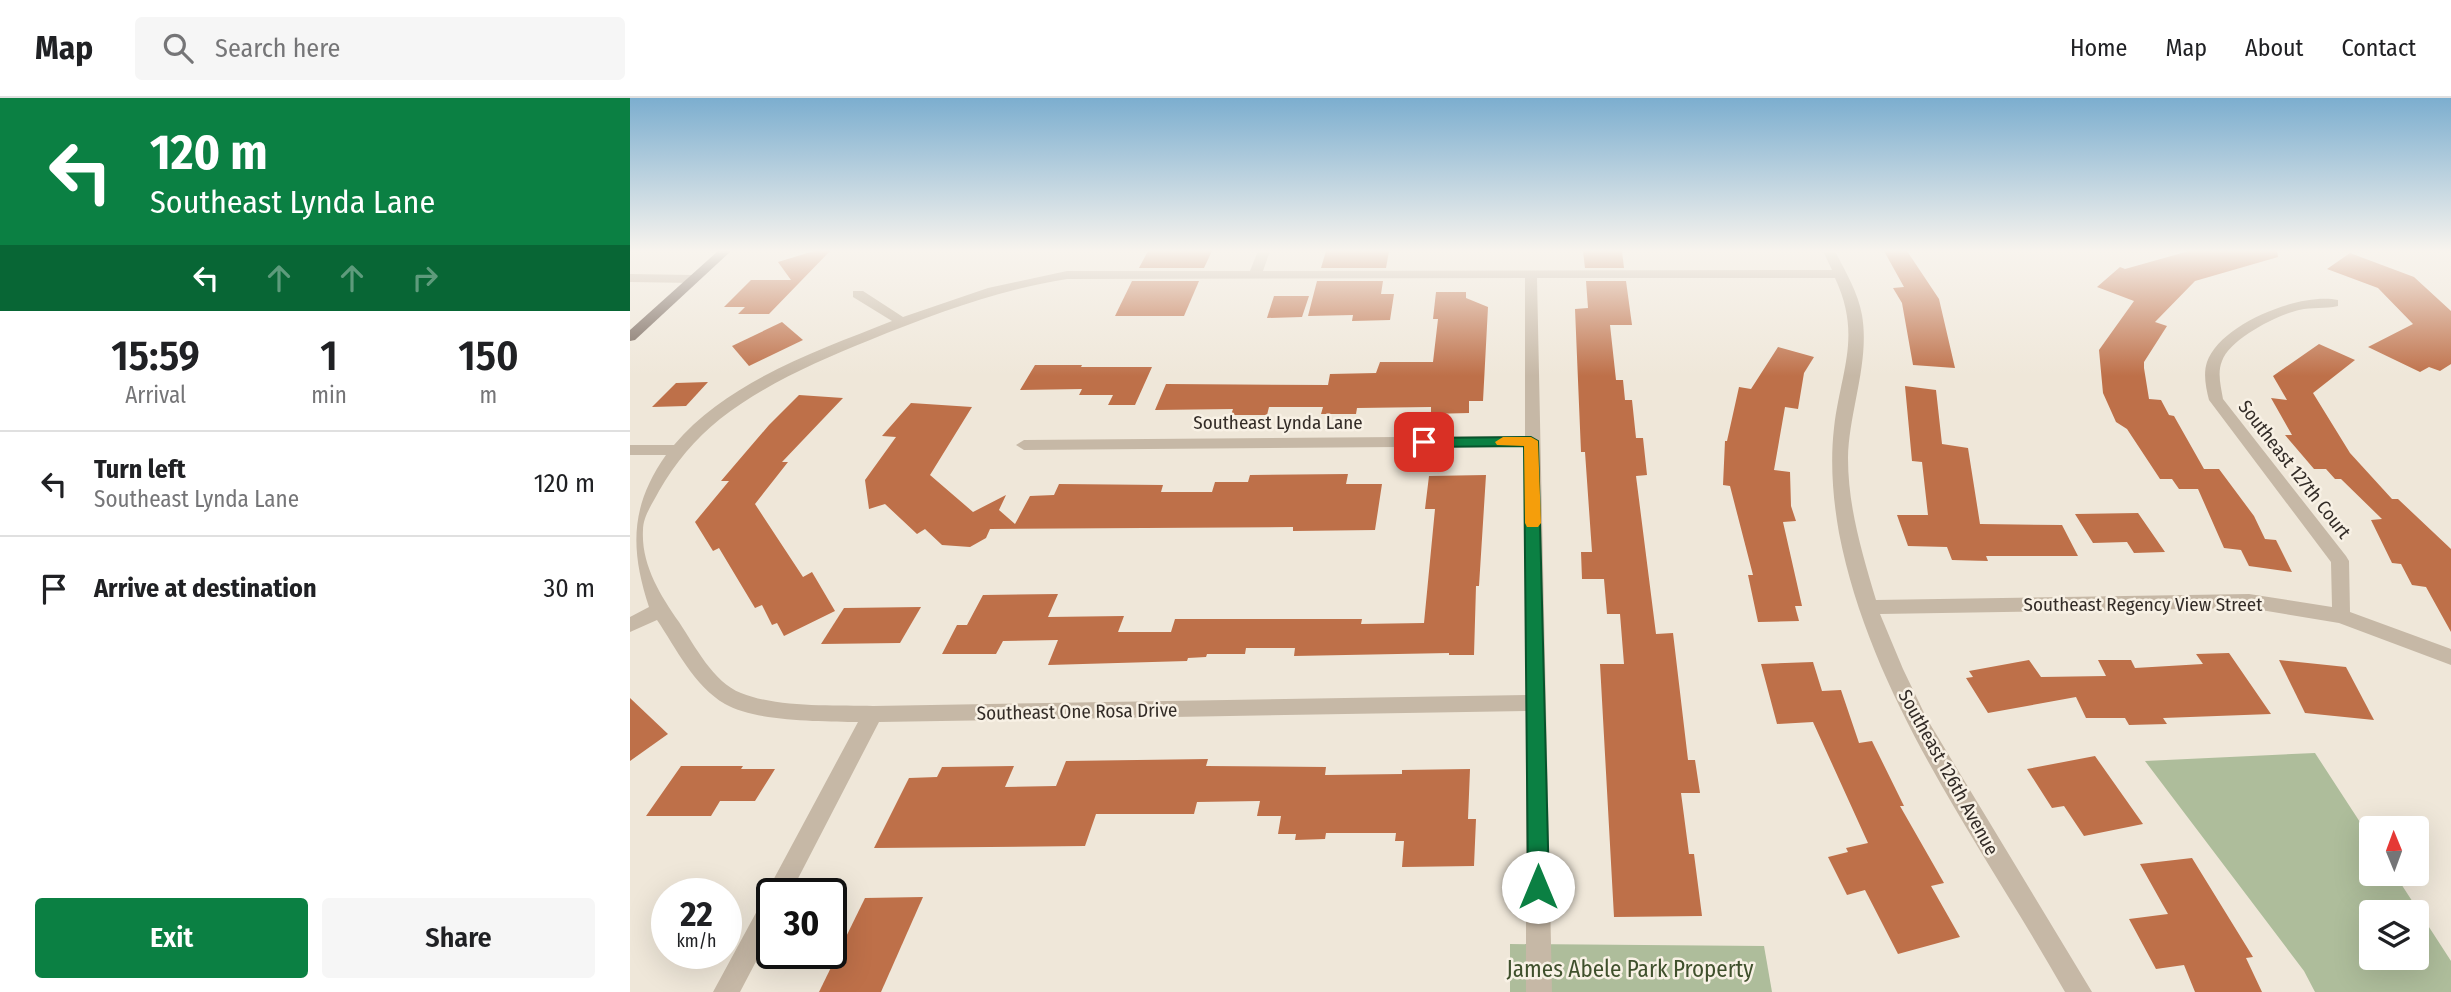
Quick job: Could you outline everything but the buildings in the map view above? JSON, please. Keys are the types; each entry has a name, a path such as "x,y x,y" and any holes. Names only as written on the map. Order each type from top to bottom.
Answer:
{"main road":[{"path":"630,337 679,293"}],"street":[{"name":"Southeast One Rosa Drive","path":"980,293 791,367 762,383 728,406 677,450 651,488 634,527 638,564 660,610 704,674 734,700 792,713 873,714 1537,703"},
{"path":"1531,293 1539,992"},
{"name":"Southeast 126th Avenue","path":"1847,293 1857,318 1854,368 1844,411 1840,464 1852,551 1869,607 1900,684 1938,761 2079,992"},
{"path":"858,294 902,322"},
{"name":"Southeast 127th Court","path":"2333,303 2294,307 2255,323 2225,345 2214,360 2213,386 2216,400 2340,561 2341,616"},
{"name":"Southeast Lynda Lane","path":"1024,445 1531,441"},
{"path":"630,450 677,450"},
{"name":"Southeast Regency View Street","path":"1869,607 2249,601 2341,616 2451,657"},
{"path":"630,625 660,610"},
{"path":"786,878 873,714"},
{"path":"726,992 756,936"}],"green space":[{"path":"2315,753 2359,821 2359,886 2402,886 2411,900 2359,900 2359,970 2429,970 2429,927 2451,961 2451,992 2315,992 2304,971 2145,761"},
{"name":"James Abele Park Property","path":"1510,944 1764,946 1772,992 1510,992"}],"slow traffic":[{"path":"1503,442 1531,441 1533,523"}],"route":[{"path":"1424,442 1531,441 1538,887"}]}
